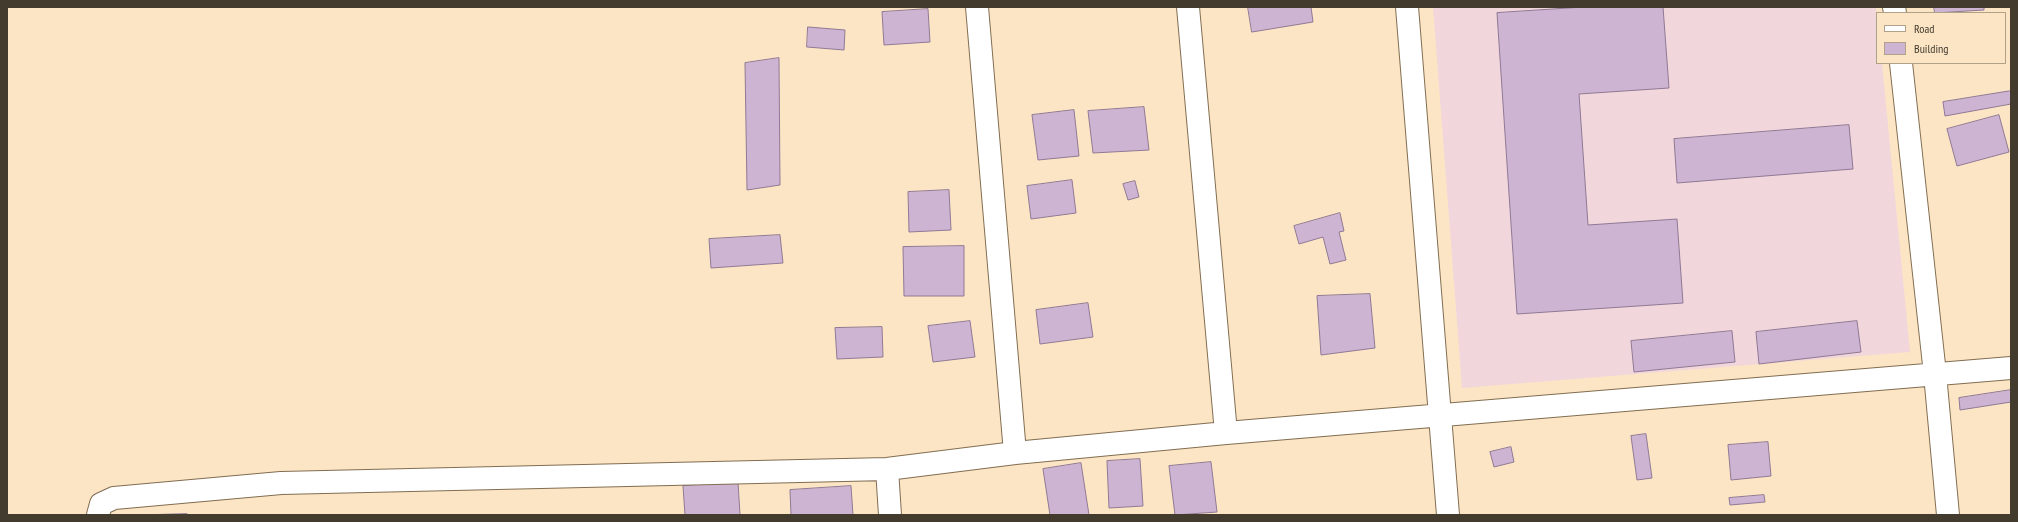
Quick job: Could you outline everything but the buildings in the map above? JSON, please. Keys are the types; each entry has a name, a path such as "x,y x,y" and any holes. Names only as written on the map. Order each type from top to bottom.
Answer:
{"street":[{"path":"977,7 1015,453"},
{"path":"1188,7 1226,433"},
{"path":"1407,7 1448,515"},
{"path":"1900,64 1935,374 1948,515"},
{"path":"98,515 101,504 114,498 280,483 887,469 1015,453 1226,433 2011,368"},
{"path":"887,469 890,515"}],"shaded area":[{"path":"1433,7 1876,7 1876,64 1882,64 1910,352 1462,388"}]}
